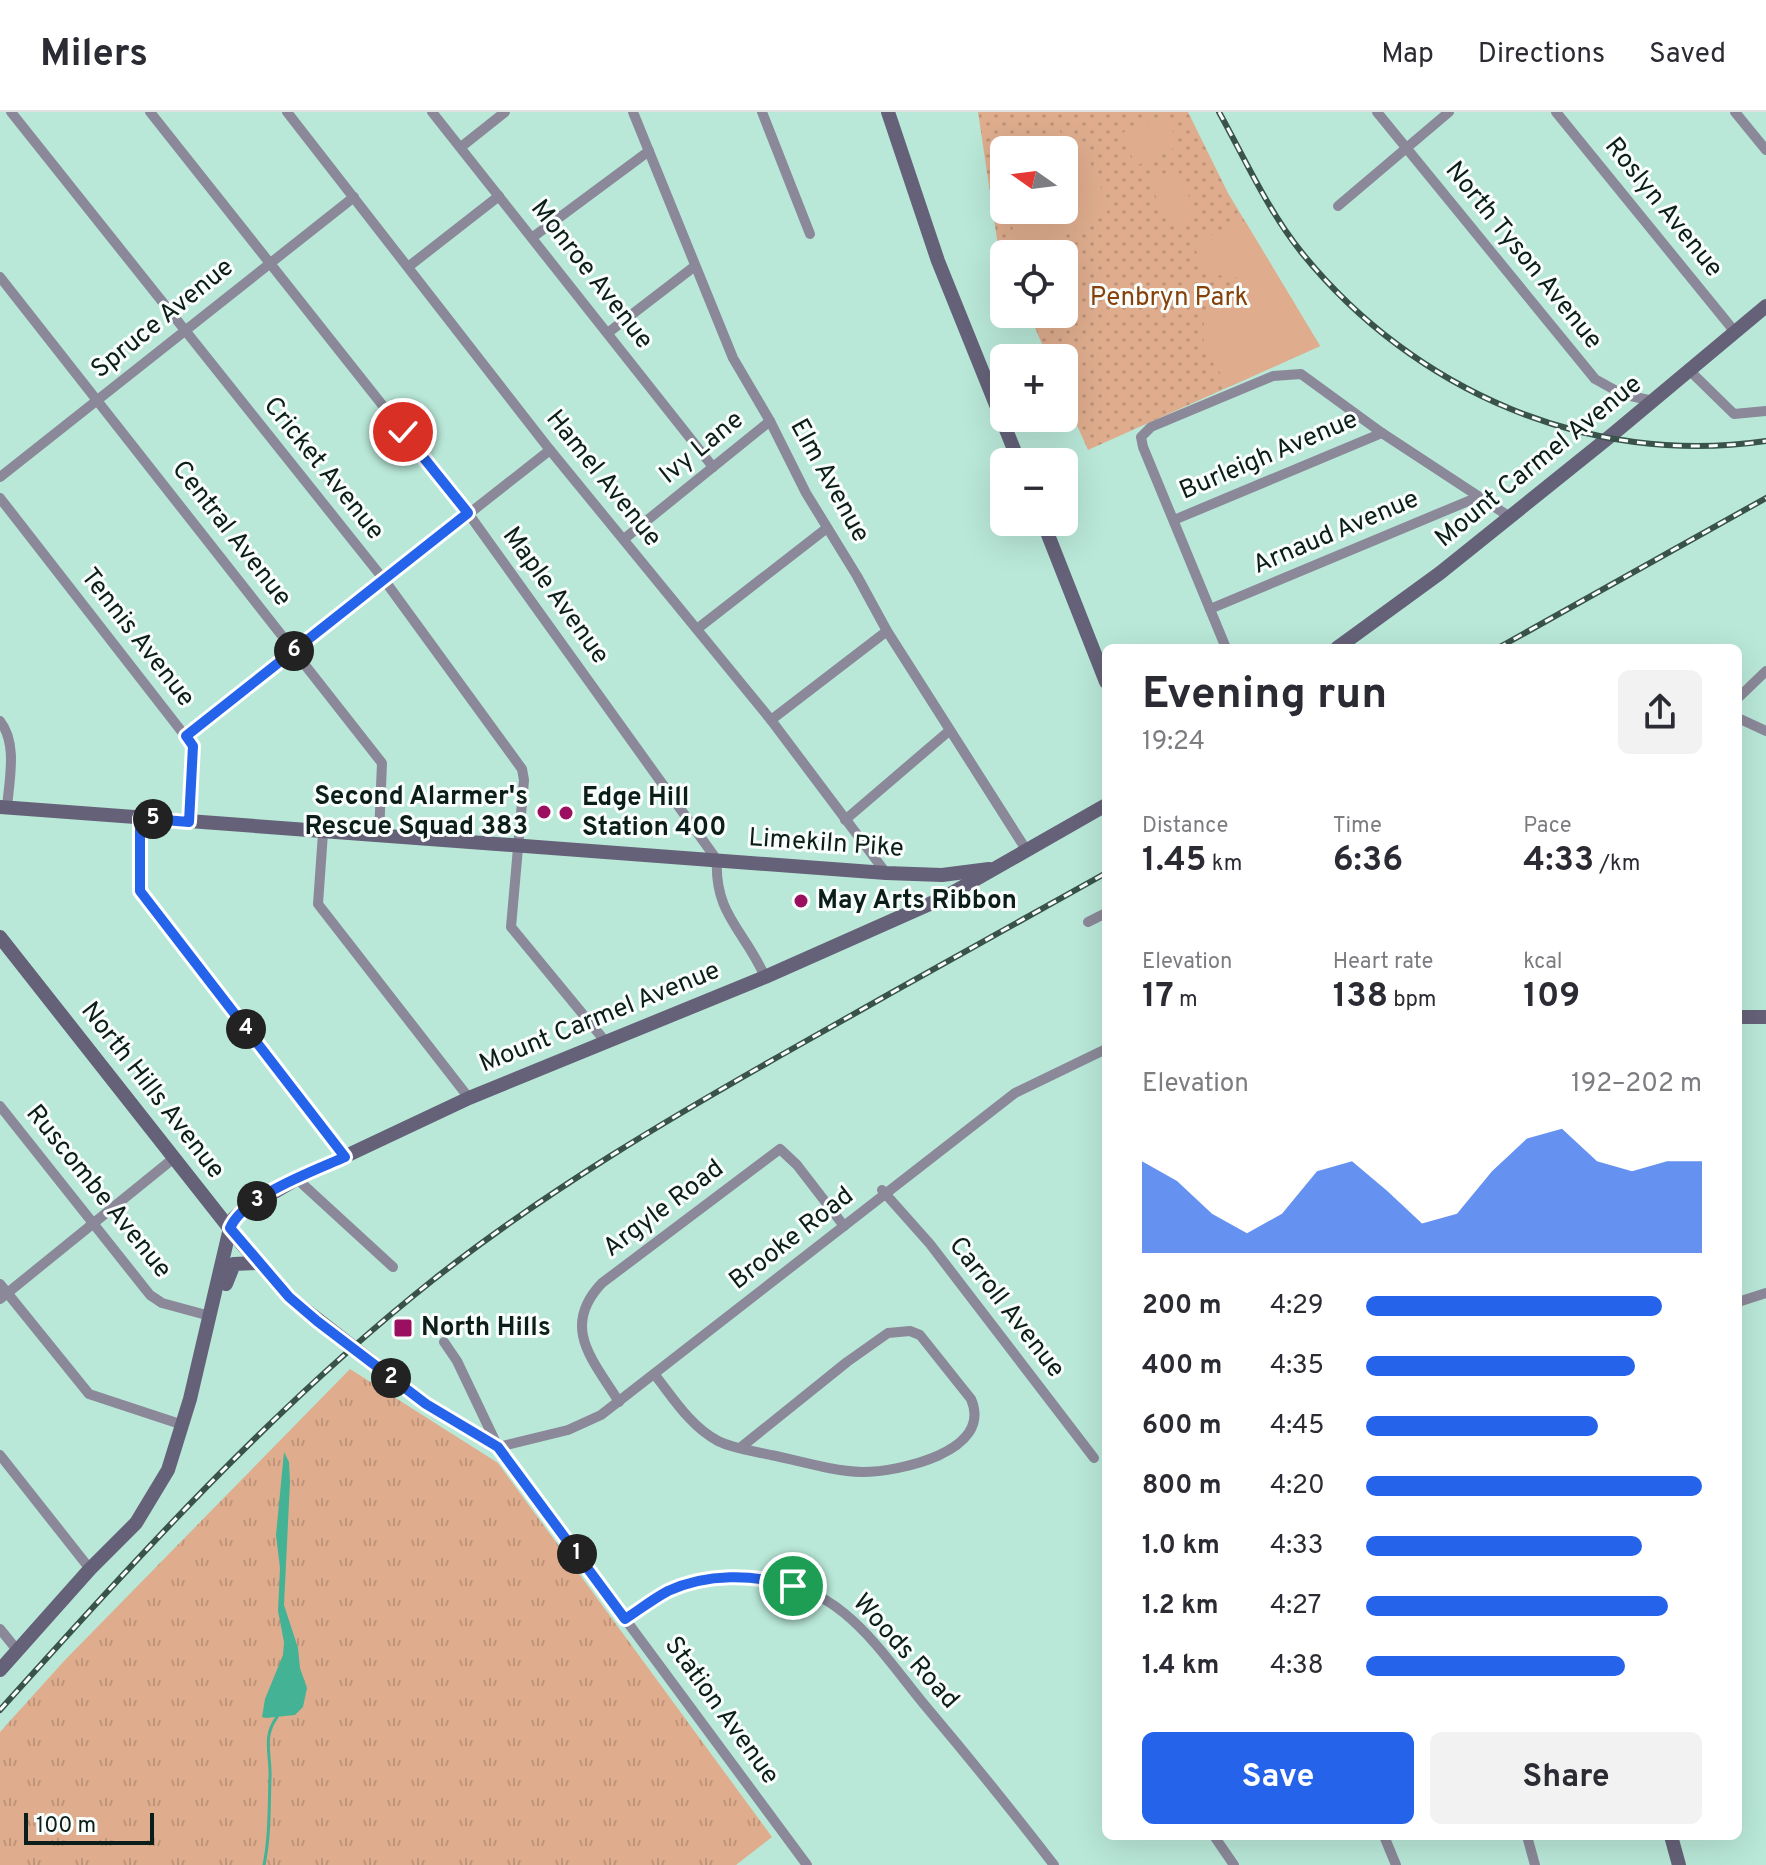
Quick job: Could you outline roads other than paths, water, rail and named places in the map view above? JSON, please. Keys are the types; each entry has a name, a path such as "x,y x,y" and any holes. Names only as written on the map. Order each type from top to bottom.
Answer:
{"main road":[{"path":"888,112 938,261 1013,448"},
{"name":"Mount Carmel Avenue","path":"1342,644 1440,573 1766,306"},
{"path":"1049,536 1102,672"},
{"name":"Limekiln Pike","path":"3,807 323,833 942,875 998,868 1102,807"},
{"name":"Mount Carmel Avenue","path":"230,1228 234,1218 243,1210 297,1179 469,1098 765,977 943,898 998,868"},
{"name":"North Hills Avenue","path":"0,937 258,1263 289,1297 438,1413 498,1447"},
{"path":"1742,1017 1766,1017"},
{"path":"0,1670 90,1569 136,1523 169,1468 183,1425 230,1228"},
{"path":"210,1316 222,1299 229,1270 234,1264 258,1263"},
{"path":"1672,1840 1679,1865"}],"street":[{"name":"Cricket Avenue","path":"11,112 385,581 522,769 524,780 511,927 605,1041"},
{"name":"Maple Avenue","path":"150,112 468,513 717,860 716,879 725,910 758,960 765,977"},
{"name":"Hamel Avenue","path":"287,112 550,450 771,720 886,873"},
{"name":"Monroe Avenue","path":"432,112 713,467"},
{"path":"461,147 505,112"},
{"name":"Elm Avenue","path":"633,112 733,358 770,421 806,493 887,631 1027,851"},
{"path":"762,112 810,234"},
{"name":"North Tyson Avenue","path":"1377,112 1595,379 1622,394 1653,401"},
{"path":"1338,206 1449,112"},
{"name":"Roslyn Avenue","path":"1556,112 1735,332"},
{"path":"1735,112 1766,150"},
{"path":"533,237 649,151"},
{"path":"408,267 499,196"},
{"name":"Spruce Avenue","path":"0,477 354,197"},
{"path":"609,332 695,266"},
{"name":"Central Avenue","path":"0,277 382,763 379,835"},
{"path":"1690,371 1734,414 1766,411"},
{"path":"1224,644 1143,447 1141,437 1145,431 1166,421 1273,376 1292,373 1309,377 1382,433 1510,517"},
{"name":"Ivy Lane","path":"624,539 770,421"},
{"name":"Burleigh Avenue","path":"1174,520 1382,433"},
{"path":"186,736 550,450"},
{"name":"Arnaud Avenue","path":"1210,609 1478,497"},
{"name":"Tennis Avenue","path":"0,498 193,746 189,822"},
{"path":"697,629 827,528"},
{"path":"771,720 887,631"},
{"path":"1742,694 1766,671"},
{"path":"1742,720 1766,731"},
{"path":"0,721 7,729 11,748 3,807"},
{"path":"845,820 949,731"},
{"path":"140,818 140,891 345,1157"},
{"path":"323,833 318,904 469,1098"},
{"path":"1088,922 1102,915"},
{"name":"Brooke Road","path":"498,1447 585,1424 619,1402 844,1226 882,1190 1015,1093 1102,1051"},
{"name":"Ruscombe Avenue","path":"0,1106 150,1295 162,1303 210,1316"},
{"name":"Argyle Road","path":"619,1402 593,1359 580,1328 586,1304 602,1283 780,1149 797,1165 844,1226"},
{"path":"174,1158 2,1292 89,1394 183,1425"},
{"path":"297,1179 393,1267"},
{"name":"Carroll Avenue","path":"882,1190 930,1244 1094,1458"},
{"path":"1742,1301 1766,1293"},
{"path":"655,1375 701,1430 720,1442 740,1448 831,1468 865,1472 913,1464 948,1450 968,1435 975,1409 971,1399 928,1343 920,1335 900,1331 888,1333 847,1362 740,1448"},
{"name":"Station Avenue","path":"444,1342 457,1361 498,1447 807,1865"},
{"path":"0,1455 90,1569"},
{"name":"Woods Road","path":"625,1619 669,1591 727,1577 777,1581 834,1605 865,1634 1054,1865"},
{"path":"0,1629 17,1650"},
{"path":"1217,1840 1234,1865"},
{"path":"1386,1840 1396,1865"},
{"path":"1528,1840 1535,1865"}],"waterway":[{"path":"264,1865 269,1821 268,1739 277,1717"}],"railway":[{"path":"1219,112 1268,202 1302,253 1347,302 1397,344 1451,380 1510,408 1571,429 1635,442 1700,446 1766,441"},
{"path":"1505,644 1766,498"},
{"path":"0,1710 155,1541 262,1432 374,1329 476,1247 612,1155 705,1099 1102,875"}],"place":[{"name":"Second Alarmer's Rescue Squad 383","path":"544,812"},
{"name":"Edge Hill Station 400","path":"566,813"},
{"name":"May Arts Ribbon","path":"801,901"},
{"name":"North Hills","path":"403,1328"}],"park label":[{"name":"Penbryn Park","path":"1169,298"}]}
